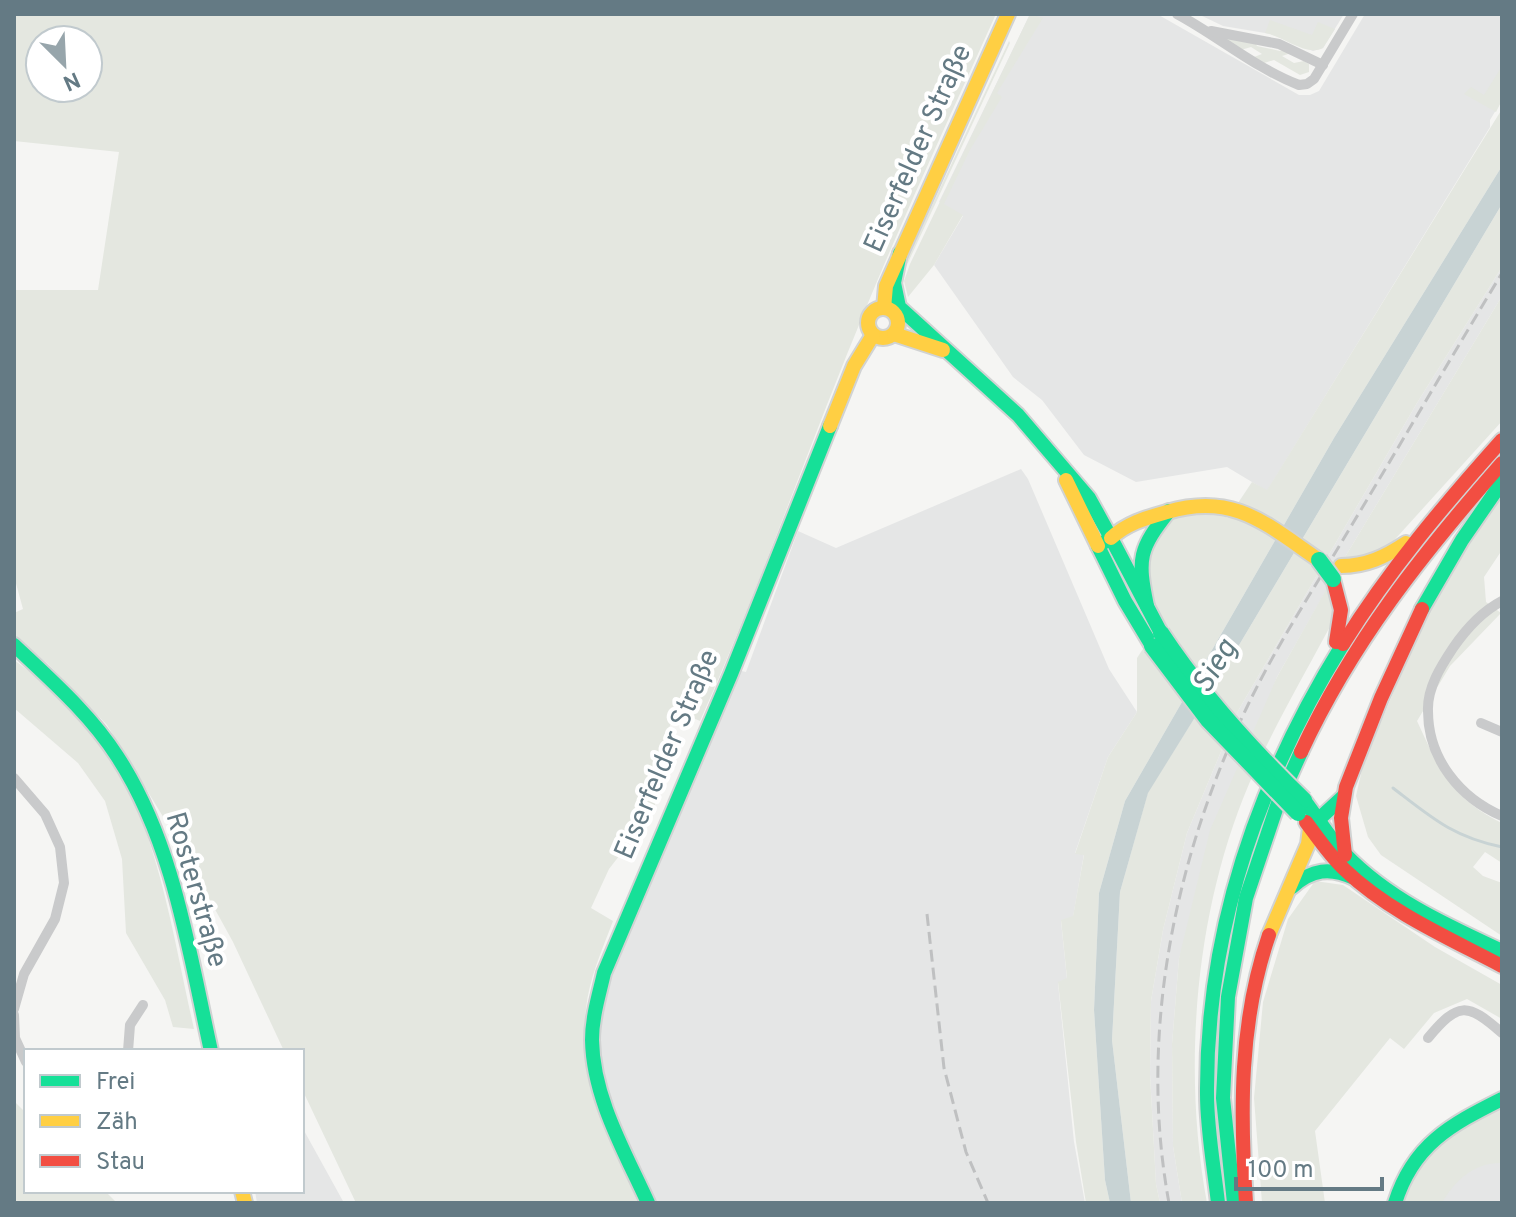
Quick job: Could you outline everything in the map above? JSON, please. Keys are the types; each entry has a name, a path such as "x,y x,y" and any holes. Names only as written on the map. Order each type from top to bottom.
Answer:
{"main road":[{"name":"Eiserfelder Straße","path":"648,1203 598,1078 593,1047 593,1017 604,973 731,674 854,366 873,335 868,328 868,320 872,312 884,308 886,286 1008,14"},
{"path":"900,253 894,283 899,307 1018,415 1089,498 1125,601 1156,640 1208,720 1301,806 1345,855 1370,876 1432,916 1502,951"},
{"path":"873,335 886,338 896,329 896,315 884,308"},
{"path":"896,329 948,351"},
{"path":"1218,1203 1211,1157 1207,1080 1211,997 1221,931 1241,853 1271,775 1332,660 1418,535 1502,440"},
{"path":"1234,1203 1223,1090 1227,998 1246,892 1270,817 1303,744 1363,639 1435,540 1502,463"},
{"path":"1345,855 1341,825 1344,796 1375,714 1410,634 1452,556 1502,482"},
{"path":"1104,542 1133,534 1169,511 1195,504 1218,505 1253,517 1337,572"},
{"path":"1156,640 1141,577 1142,548 1169,511"},
{"path":"1337,572 1375,561 1418,535"},
{"path":"1104,542 1147,606"},
{"path":"1332,660 1342,616 1337,572"},
{"name":"Rosterstraße","path":"14,645 86,715 135,788 160,847 210,1049"},
{"path":"1246,1203 1242,1115 1250,1011 1265,945 1314,823 1344,796"},
{"path":"1314,823 1334,859 1354,878"},
{"path":"1288,892 1306,875 1322,869 1339,871 1425,926 1502,966"},
{"path":"1395,1203 1407,1170 1433,1138 1456,1122 1502,1099"}],"street":[{"path":"1177,14 1299,85 1311,82 1353,14"},
{"path":"1209,31 1279,44 1323,65"},
{"path":"1502,601 1468,627 1452,650 1432,686 1427,709 1439,759 1456,786 1481,807 1502,816"},
{"path":"1481,723 1502,732"},
{"path":"14,778 45,814 60,847 64,883 55,919 24,974 14,1012 15,1038 24,1058"},
{"path":"128,1049 130,1025 143,1005"},
{"path":"1428,1038 1447,1015 1464,1009 1482,1016 1502,1033"}],"shaded area":[{"path":"14,14 996,14 868,303 700,721 677,711 665,736 654,811 609,869 591,908 613,921 590,987 586,1009 587,1060 599,1109 638,1203 356,1203 304,1093 304,1049 283,1049 233,942 173,833 107,725 48,664 14,635 14,613 23,609 14,576 14,290 98,290 119,152 14,141"},
{"path":"1030,14 1157,14 1299,95 1310,95 1319,91 1365,14 1502,14 1502,100 1490,120 1490,127 1267,491 1227,467 1136,482 1084,455 1042,400 1013,377 934,265 963,216 939,202"},
{"path":"1030,14 1043,18 997,93 1002,97 970,150 944,204 963,215 934,265 908,297 904,281 910,264"},
{"path":"1198,14 1344,14 1323,48 1313,51 1271,34 1223,26"},
{"path":"1270,20 1312,35 1318,22 1335,29 1323,48 1309,50 1265,33"},
{"path":"1223,37 1255,42 1257,46 1280,51 1285,49 1291,53 1282,56 1294,63 1304,61 1309,64 1309,72 1300,75 1274,60 1264,63 1254,57 1262,54 1251,47 1241,50"},
{"path":"1010,43 899,282 907,259"},
{"path":"1502,66 1502,100 1496,112 1464,94 1471,87 1484,95"},
{"path":"1502,109 1502,166 1334,438 1125,801 1099,893 1094,1010 1105,1180 1110,1203 1086,1203 1058,982 1067,978 1061,920 1073,916 1084,855 1075,854 1108,757 1137,712 1137,658 1162,620 1147,583 1146,558 1161,532 1177,518 1204,512 1228,518 1252,482 1267,490"},
{"path":"1502,204 1502,267 1417,403 1238,711 1187,833 1163,930 1151,1001 1150,1074 1156,1184 1160,1203 1131,1203 1112,1040 1120,892 1148,792"},
{"path":"1502,267 1502,296 1345,557 1277,677 1179,958 1172,1044 1173,1146 1182,1203 1160,1203 1156,1184 1150,1074 1151,1001 1163,930 1187,833 1238,711 1417,403"},
{"path":"1502,296 1502,421 1388,547 1363,557 1345,557"},
{"path":"1021,469 1109,669 1137,712 1108,757 1075,853 1084,854 1073,917 1061,921 1067,979 1058,983 1074,1142 1085,1203 648,1203 609,1111 593,1017 737,670 746,672 798,531 836,548"},
{"path":"1502,494 1502,550 1484,577 1486,602 1501,613 1450,666 1417,721 1440,768 1459,793 1502,823 1502,863 1485,852 1473,867 1483,876 1502,883 1502,936 1381,855 1368,837 1356,796 1363,765 1438,592"},
{"path":"1328,586 1336,615 1249,784 1216,884 1198,990 1195,1045 1199,1151 1207,1203 1182,1203 1173,1146 1172,1044 1179,958 1210,830 1277,677"},
{"path":"14,660 53,692 88,728 130,792 157,867 194,1029 173,1027 165,1000 126,933 122,859 105,801 78,763 14,708"},
{"path":"1315,881 1343,885 1435,947 1502,985 1502,1019 1467,999 1434,1013 1404,1049 1390,1038 1315,1131 1325,1203 1262,1203 1254,1098 1263,1002 1288,919"},
{"path":"14,1101 24,1111 24,1193 107,1193 117,1203 14,1203"},
{"path":"1502,1108 1502,1203 1404,1203 1420,1165 1458,1130"},
{"path":"1502,1108 1502,1163 1483,1166 1466,1174 1442,1203 1404,1203 1418,1169 1441,1144"},
{"path":"304,1131 344,1203 257,1203 255,1193 304,1193"}],"water":[{"name":"Sieg","path":"1502,166 1502,204 1148,793 1120,892 1112,1040 1131,1203 1110,1203 1105,1180 1094,1010 1099,893 1125,801 1334,438"}],"waterway":[{"path":"1393,788 1456,832 1502,847"}],"railway":[{"path":"1169,1203 1160,1140 1158,1076 1161,1013 1169,949 1182,887 1221,765 1271,660 1502,273"},
{"path":"927,914 944,1068 966,1152 988,1203"}],"traffic: fast":[{"path":"900,253 894,283 899,307 1018,415 1089,498 1111,538"},
{"path":"648,1203 612,1124 598,1083 592,1040 598,998 604,973 731,674 830,426"},
{"path":"1422,609 1462,540 1502,482"},
{"path":"1147,606 1142,576 1143,555 1146,545 1169,511"},
{"path":"1152,646 1098,546 1111,538 1161,633"},
{"path":"1319,560 1333,579"},
{"path":"1161,633 1228,721 1304,800"},
{"path":"1218,1203 1207,1094 1209,1033 1227,916 1262,803 1286,749 1343,644"},
{"path":"14,645 95,726 137,790 153,825 177,899 211,1049"},
{"path":"1152,646 1208,720 1298,813"},
{"path":"1234,1203 1223,1098 1228,997 1246,898 1278,803 1301,752"},
{"path":"1319,819 1344,796"},
{"path":"1304,800 1339,848 1380,884 1439,921 1502,951"},
{"path":"1292,887 1314,873 1329,871 1354,878"},
{"path":"1395,1203 1412,1166 1423,1151 1450,1128 1502,1099"}],"traffic: slow":[{"path":"884,308 886,286 1008,14"},
{"path":"883,308 894,312 898,323 894,334 883,338 872,334 868,323 872,312 883,308"},
{"path":"894,334 943,350"},
{"path":"830,426 854,366 873,335"},
{"path":"1066,480 1098,546"},
{"path":"1111,538 1130,525 1152,516 1191,507 1212,506 1248,515 1319,560"},
{"path":"1341,566 1375,560 1406,543"},
{"path":"1269,935 1308,844 1310,828"},
{"path":"242,1193 245,1203"}],"traffic: jam":[{"path":"1343,644 1418,539 1502,440"},
{"path":"1301,752 1343,673 1391,600 1502,463"},
{"path":"1333,579 1341,610 1336,642"},
{"path":"1345,855 1341,818 1346,787 1381,698 1422,609"},
{"path":"1306,822 1340,865 1381,899 1502,966"},
{"path":"1246,1203 1244,1068 1252,1001 1269,935"}]}
